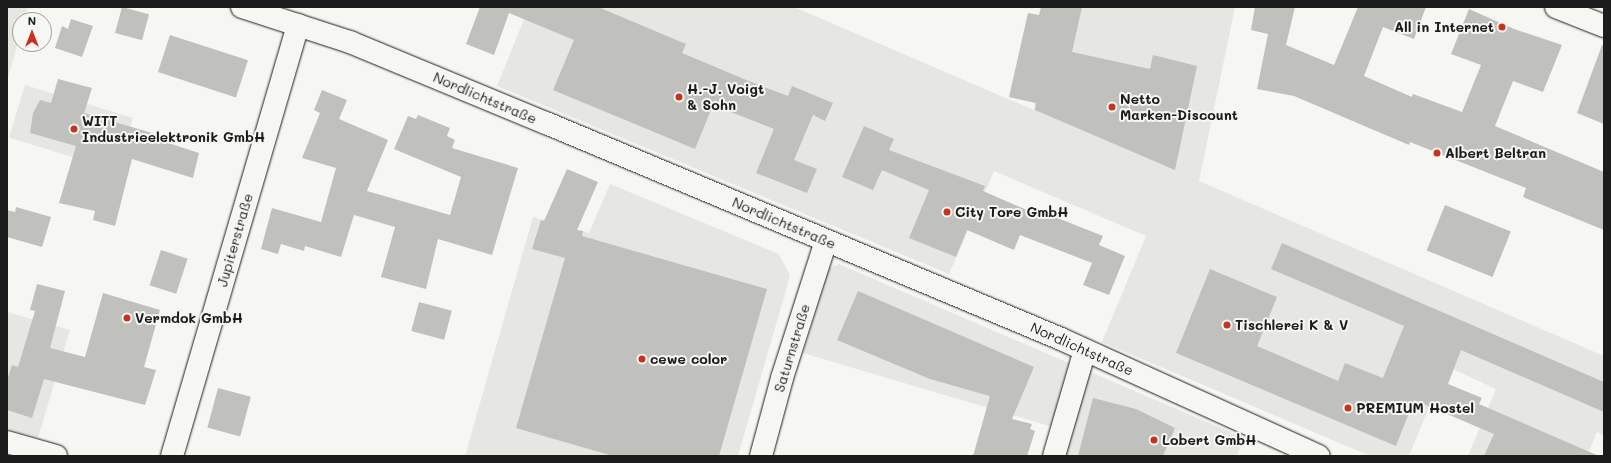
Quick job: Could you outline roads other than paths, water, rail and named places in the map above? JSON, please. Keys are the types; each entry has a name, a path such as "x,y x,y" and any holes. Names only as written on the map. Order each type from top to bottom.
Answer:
{"street":[{"name":"Nordlichtstraße","path":"242,7 350,42 1085,350 1318,456"},
{"path":"1556,7 1604,26"},
{"name":"Jupiterstraße","path":"172,456 298,25"},
{"name":"Saturnstraße","path":"761,456 826,241"},
{"path":"1054,456 1085,350"},
{"path":"7,442 56,456"}],"place":[{"name":"All in Internet","path":"1502,27"},
{"name":"H.-J. Voigt & Sohn","path":"679,97"},
{"name":"Netto Marken-Discount","path":"1112,107"},
{"name":"WITT Industrieelektronik GmbH","path":"74,129"},
{"name":"Albert Beltran","path":"1437,153"},
{"name":"City Tore GmbH","path":"947,212"},
{"name":"Vermdok GmbH","path":"127,318"},
{"name":"Tischlerei K & V","path":"1227,325"},
{"name":"cewe color","path":"642,359"},
{"name":"PREMIUM Hostel","path":"1348,408"},
{"name":"Lobert GmbH","path":"1154,440"}]}
